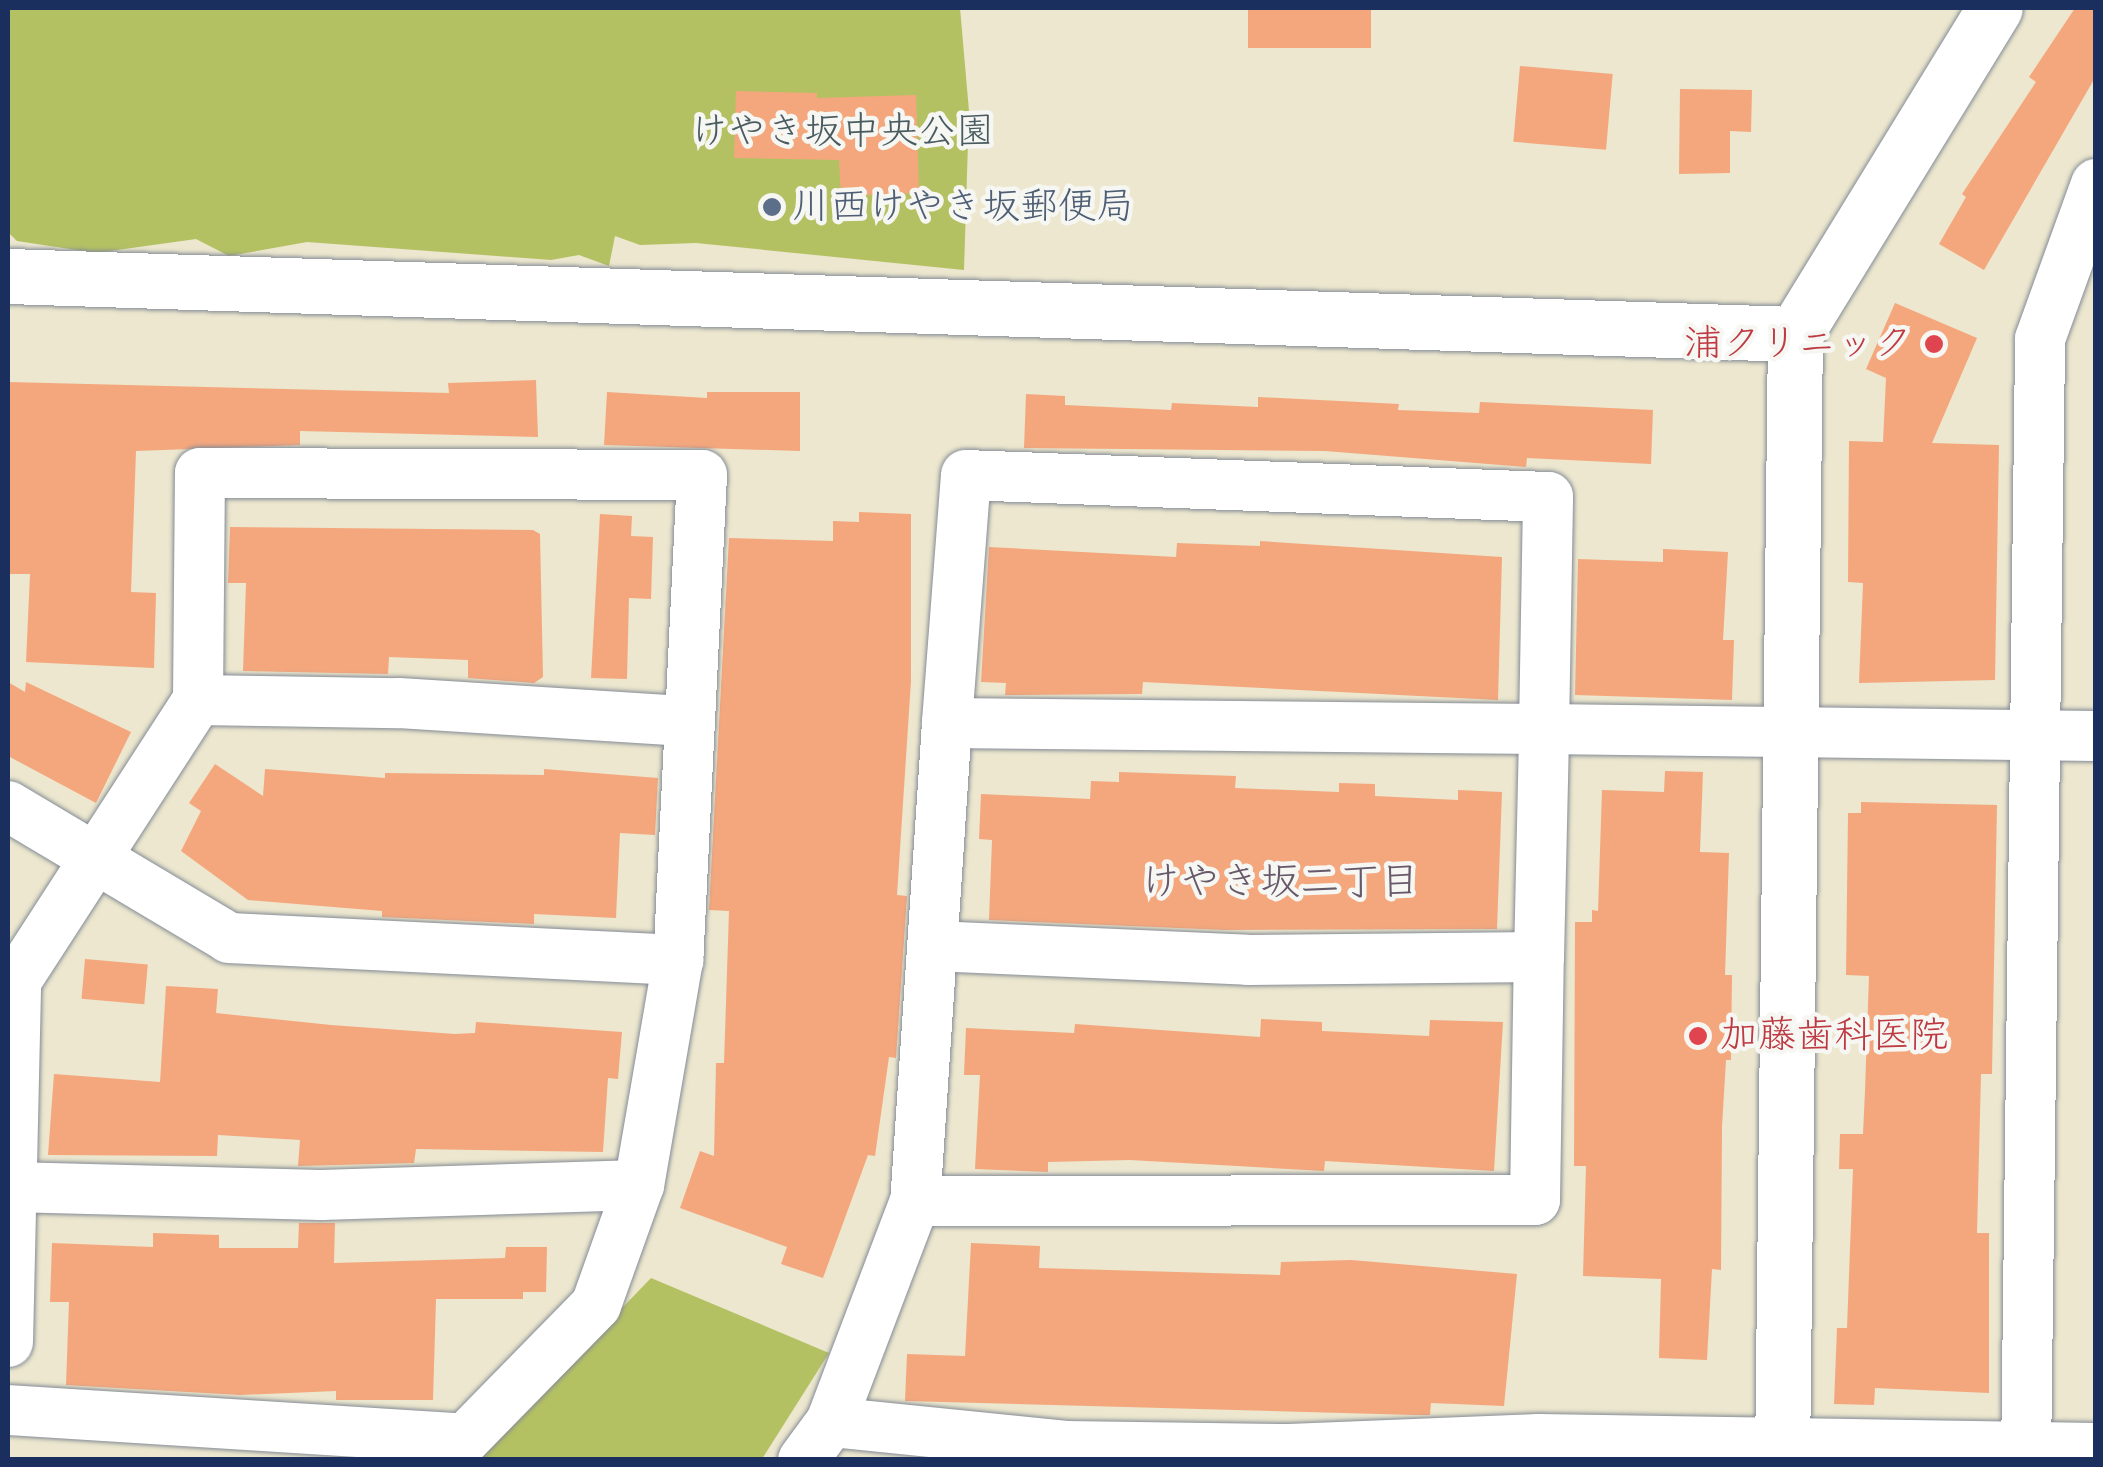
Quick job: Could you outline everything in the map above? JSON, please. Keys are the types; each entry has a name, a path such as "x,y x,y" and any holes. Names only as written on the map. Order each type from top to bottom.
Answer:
{"street":[{"path":"1782,1451 1795,334 1994,8"},
{"path":"2026,1453 2032,735 2040,339 2079,274 2096,184"},
{"path":"8,276 1795,334"},
{"path":"8,1342 16,981 198,700 200,474 702,475 678,960 640,1184 596,1304 454,1449 8,1410"},
{"path":"915,1201 1535,1200 1548,497 966,476 915,1201 817,1441 1064,1453 1538,1449 2026,1453 2096,1448"},
{"path":"198,700 398,703 690,721"},
{"path":"948,723 2096,736"},
{"path":"8,806 230,938 678,960"},
{"path":"932,946 1248,960 1539,957"},
{"path":"11,1187 320,1195 640,1184"}],"green space":[{"name":"けやき坂中央公園","path":"8,8 960,8 969,111 964,270 696,243 640,245 615,236 609,266 579,255 551,260 307,242 229,256 196,239 96,253 17,241 8,232"},
{"path":"651,1278 829,1353 762,1459 475,1460"}],"building":[{"path":"1248,8 1371,8 1371,48 1248,48"},
{"path":"2075,8 2096,8 2096,76 1984,270 1939,244 1966,197 1962,194 2036,82 2029,77"},
{"path":"1520,66 1613,74 1606,150 1513,142"},
{"path":"1680,89 1752,90 1751,132 1730,131 1730,173 1679,174"},
{"path":"736,91 817,93 817,98 916,95 919,193 841,196 839,160 734,158"},
{"path":"1895,303 1977,338 1932,443 1999,445 1995,680 1859,683 1863,583 1848,582 1849,441 1883,442 1886,378 1866,369"},
{"path":"536,380 538,437 300,431 300,445 136,451 131,592 156,593 154,668 26,662 30,574 8,574 8,382 449,393 448,383"},
{"path":"607,392 707,398 707,392 800,392 800,451 604,445"},
{"path":"1026,394 1065,396 1065,405 1171,410 1172,403 1258,407 1258,397 1399,404 1398,410 1479,413 1480,402 1653,410 1651,464 1527,458 1526,467 1325,451 1024,448"},
{"path":"859,512 911,514 911,681 897,895 907,896 896,1058 889,1057 875,1156 868,1155 823,1278 781,1264 787,1247 680,1208 700,1151 714,1156 716,1063 724,1063 729,911 709,910 729,538 833,541 833,521 859,522"},
{"path":"600,514 632,516 631,536 653,537 651,599 629,598 627,679 591,678"},
{"path":"230,527 533,530 540,534 543,677 534,683 468,678 468,660 389,657 388,674 243,671 246,583 228,583"},
{"path":"1260,541 1502,557 1498,700 1143,682 1142,694 1005,695 1006,683 981,682 989,547 1176,557 1177,543 1260,546"},
{"path":"1663,549 1728,552 1723,640 1734,640 1732,700 1575,695 1578,559 1663,562"},
{"path":"8,682 25,692 26,682 131,732 96,803 8,756"},
{"path":"215,764 263,796 265,769 385,778 385,773 544,775 544,769 658,778 655,835 620,833 616,918 534,914 534,924 382,917 382,911 248,900 181,851 201,811 189,803"},
{"path":"1665,771 1703,772 1700,852 1729,853 1725,975 1732,975 1731,1060 1726,1060 1722,1127 1721,1270 1712,1269 1707,1360 1659,1358 1661,1279 1583,1276 1586,1166 1574,1166 1575,922 1592,922 1592,910 1598,911 1602,790 1664,792"},
{"path":"1119,772 1236,776 1235,788 1339,792 1339,783 1375,784 1375,796 1458,800 1458,790 1502,792 1497,929 1225,930 989,920 992,840 979,839 981,794 1090,799 1091,781 1119,782"},
{"path":"1861,802 1997,805 1992,1074 1981,1074 1977,1233 1989,1233 1989,1393 1875,1388 1874,1405 1834,1404 1837,1328 1847,1328 1853,1169 1839,1169 1840,1134 1863,1134 1865,1091 1869,976 1846,975 1848,813 1861,813"},
{"path":"85,959 148,964 144,1004 82,999"},
{"path":"166,986 218,989 216,1013 331,1025 455,1034 475,1033 476,1022 622,1032 618,1079 608,1078 603,1152 416,1149 414,1163 298,1166 300,1140 218,1135 217,1156 48,1155 54,1074 160,1082"},
{"path":"1261,1019 1322,1022 1322,1031 1429,1036 1430,1020 1503,1022 1494,1171 1325,1161 1324,1171 1130,1160 1048,1162 1048,1172 975,1169 980,1075 964,1075 966,1028 1074,1033 1075,1024 1260,1037"},
{"path":"299,1223 335,1223 334,1263 505,1258 506,1247 547,1247 546,1292 523,1292 523,1299 436,1299 433,1400 336,1400 336,1391 240,1395 66,1385 69,1302 50,1302 52,1243 153,1247 153,1233 219,1235 219,1248 298,1248"},
{"path":"971,1243 1040,1246 1039,1268 1280,1275 1281,1262 1351,1260 1517,1274 1504,1406 1431,1403 1430,1415 1414,1415 905,1401 907,1354 965,1356"}],"place":[{"name":"川西けやき坂郵便局","path":"772,207"},
{"name":"浦クリニック","path":"1934,344"},
{"name":"加藤歯科医院","path":"1698,1036"}],"district":[{"name":"けやき坂二丁目","path":"1280,881"}]}
